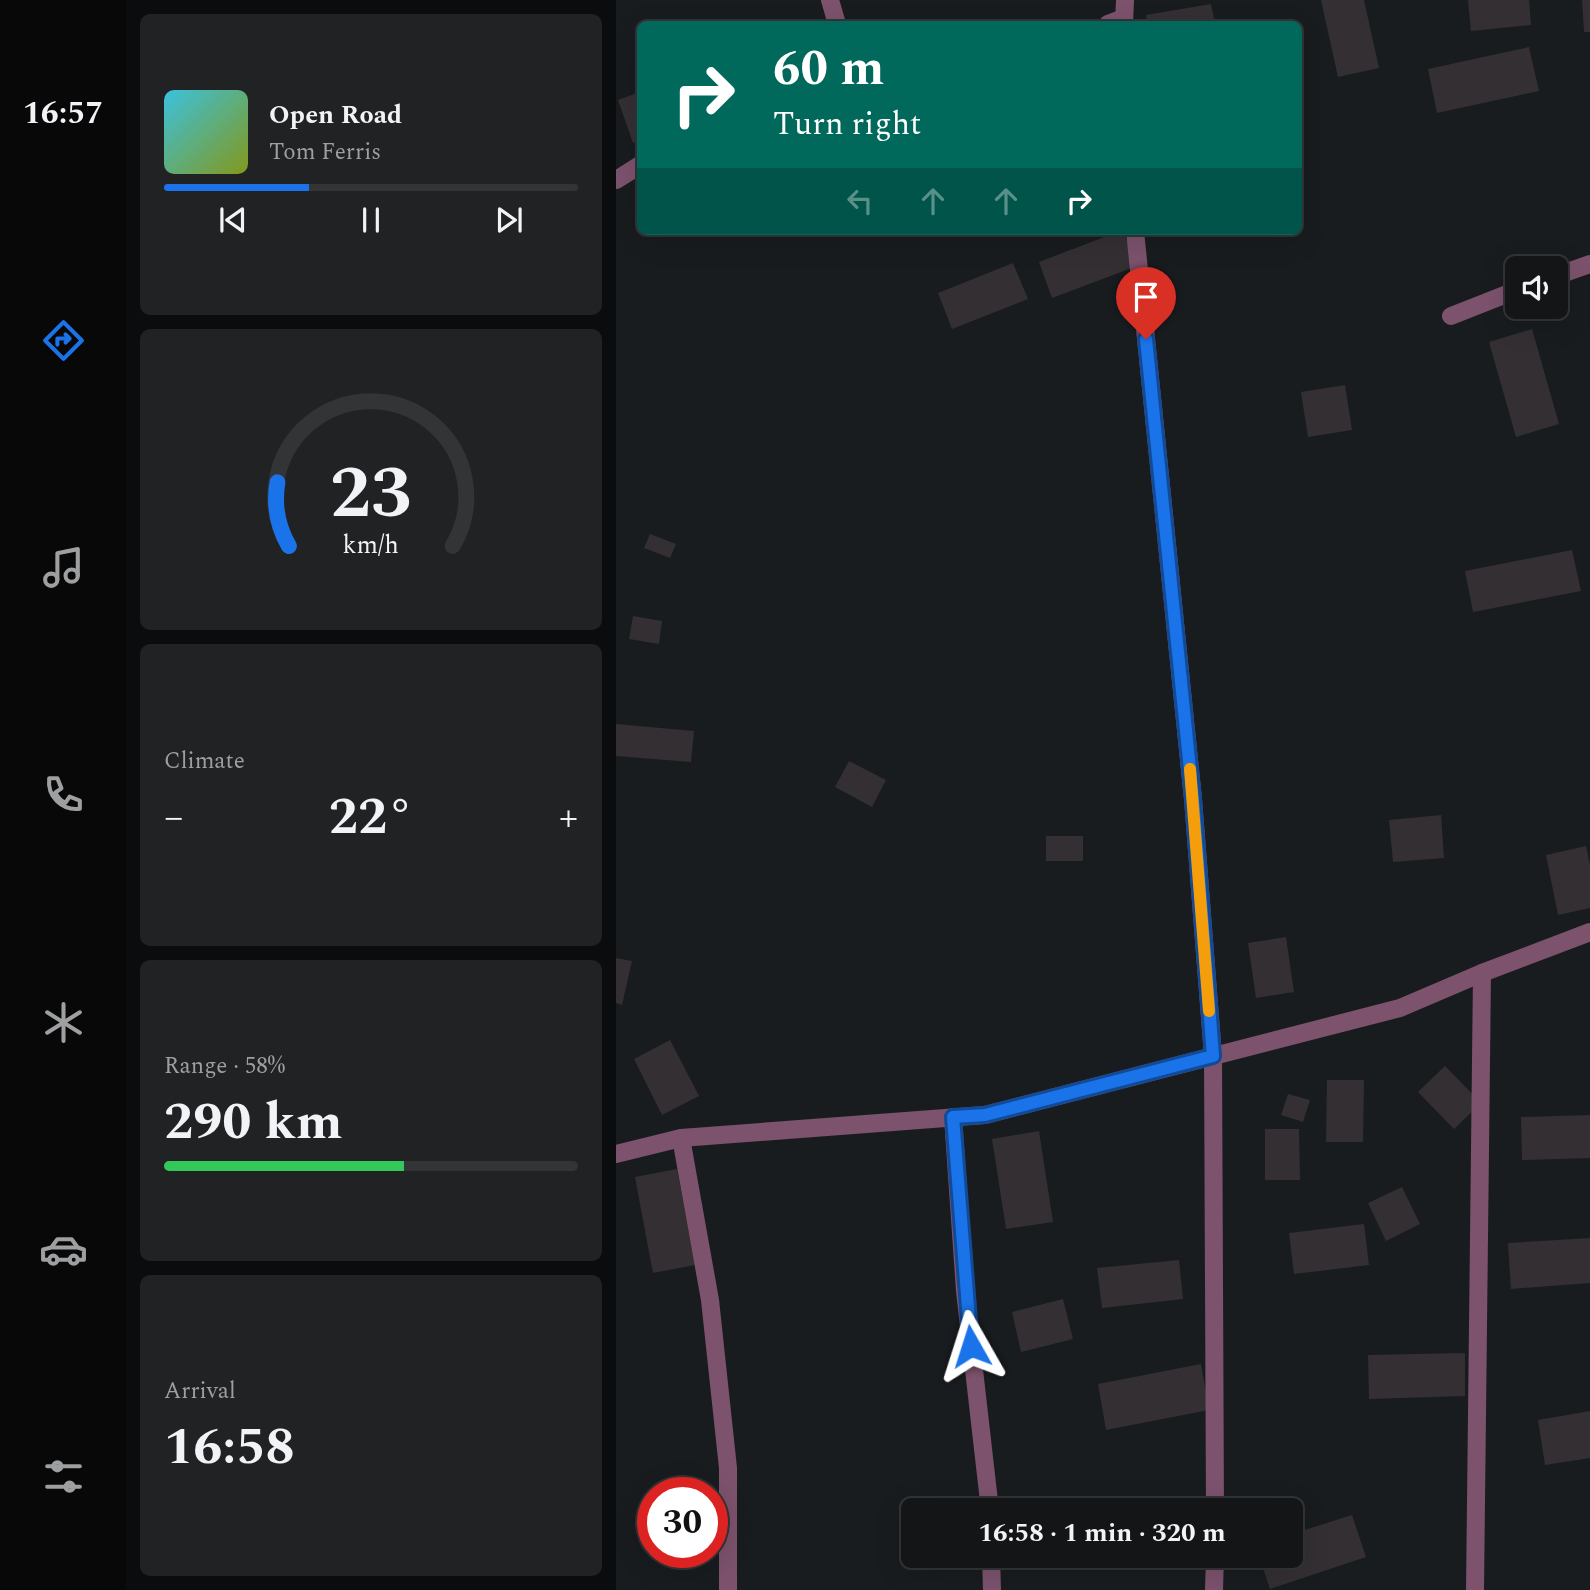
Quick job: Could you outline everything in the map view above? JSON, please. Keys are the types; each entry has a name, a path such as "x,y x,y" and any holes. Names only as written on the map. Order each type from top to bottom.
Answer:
{"street":[{"path":"830,0 836,21"},
{"path":"1118,21 1125,0"},
{"path":"616,180 637,167"},
{"path":"1135,235 1193,799 1213,1056 1215,1498"},
{"path":"1568,272 1590,264"},
{"path":"1451,316 1505,295"},
{"path":"616,1154 681,1138 985,1115 1400,1008 1590,932"},
{"path":"1475,1590 1482,973"},
{"path":"953,1117 965,1291 989,1498"},
{"path":"681,1138 710,1300 728,1468 728,1590"},
{"path":"991,1568 992,1590"},
{"path":"1214,1590 1215,1568"}],"building":[{"path":"1321,0 1364,0 1379,68 1338,77"},
{"path":"1468,0 1529,0 1531,25 1471,31"},
{"path":"1582,0 1590,0 1590,32 1584,32"},
{"path":"1211,4 1214,21 1147,21 1146,15"},
{"path":"1529,47 1539,91 1437,113 1428,69"},
{"path":"637,93 637,142 633,143 618,100"},
{"path":"1110,235 1125,235 1137,266 1052,298 1039,262"},
{"path":"1013,263 1028,299 952,329 938,293"},
{"path":"1532,329 1559,424 1516,437 1489,342"},
{"path":"1345,385 1352,430 1308,437 1301,392"},
{"path":"650,534 676,544 670,558 644,548"},
{"path":"1572,550 1581,591 1473,612 1465,571"},
{"path":"633,616 662,621 659,644 629,639"},
{"path":"616,724 694,731 691,762 616,756"},
{"path":"849,761 886,780 872,807 835,787"},
{"path":"1441,815 1444,858 1393,862 1389,820"},
{"path":"1046,836 1083,836 1083,861 1046,861"},
{"path":"1586,846 1590,865 1590,908 1558,915 1546,855"},
{"path":"1286,937 1294,992 1256,998 1248,943"},
{"path":"616,958 632,961 622,1005 616,1003"},
{"path":"670,1040 699,1096 662,1115 634,1059"},
{"path":"1445,1066 1481,1103 1454,1129 1418,1092"},
{"path":"1327,1080 1364,1080 1363,1142 1326,1142"},
{"path":"1288,1094 1310,1100 1303,1122 1281,1115"},
{"path":"1590,1115 1590,1158 1522,1160 1521,1117"},
{"path":"1265,1129 1299,1129 1300,1180 1265,1180"},
{"path":"1039,1131 1053,1222 1006,1229 992,1139"},
{"path":"677,1169 695,1265 653,1273 635,1177"},
{"path":"1402,1187 1420,1224 1386,1241 1368,1203"},
{"path":"1364,1224 1369,1265 1294,1274 1289,1233"},
{"path":"1590,1238 1590,1283 1511,1289 1508,1243"},
{"path":"1179,1260 1183,1299 1102,1308 1097,1268"},
{"path":"1063,1299 1073,1339 1021,1352 1012,1312"},
{"path":"1465,1353 1465,1396 1369,1399 1368,1355"},
{"path":"1201,1364 1209,1410 1106,1430 1098,1384"},
{"path":"1590,1411 1590,1458 1545,1465 1538,1420"},
{"path":"1352,1515 1366,1557 1270,1589 1263,1568 1303,1568 1303,1531"}],"slow traffic":[{"path":"1190,769 1209,1011"}],"route":[{"path":"971,1346 953,1117 985,1115 1213,1056 1193,799 1146,339"}]}
